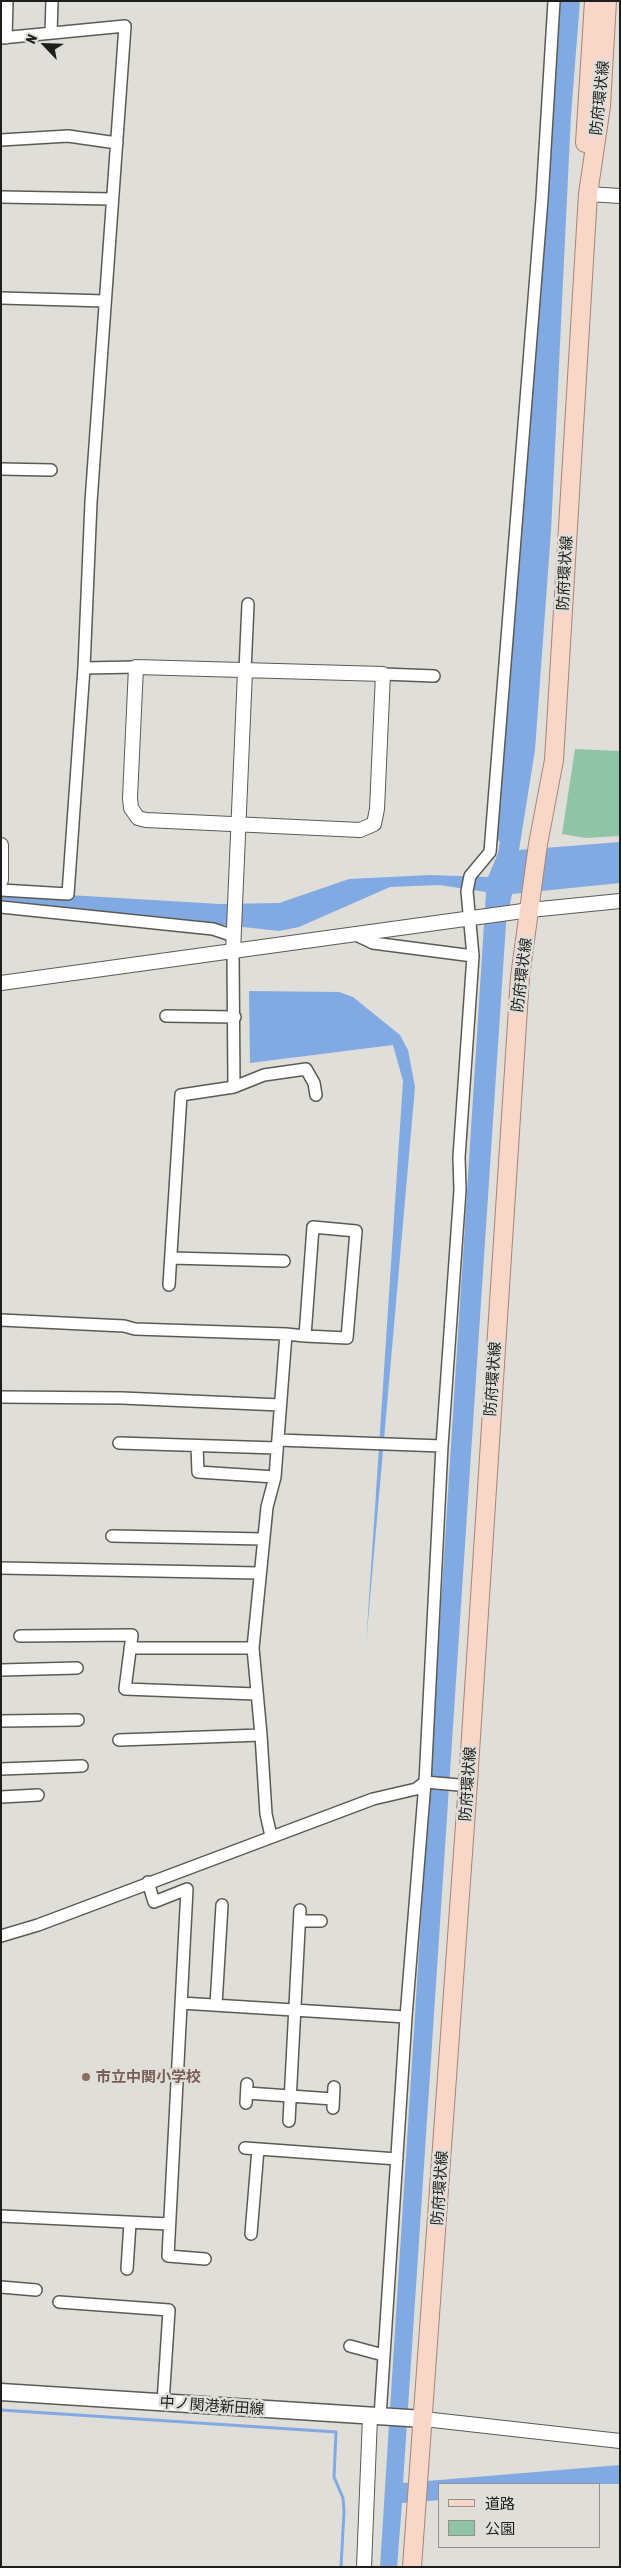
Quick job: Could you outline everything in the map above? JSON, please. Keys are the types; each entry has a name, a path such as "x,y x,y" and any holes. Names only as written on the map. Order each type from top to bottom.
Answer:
{"main road":[{"name":"防府環状線","path":"588,194 585,146 594,1"},
{"name":"防府環状線","path":"412,2567 418,2477 416,2418 464,1784 511,1093 520,977 538,844 554,760 588,194 601,106 607,1"},
{"name":"中ノ関港新田線","path":"1,2392 416,2418"}],"street":[{"path":"1,890 68,894 84,668 91,502 125,26 4,38 7,1"},
{"path":"51,33 52,1"},
{"path":"364,2567 383,2354 406,2017 425,1782 442,1446 473,956 471,918 467,891 470,876 490,852 542,199 554,1"},
{"path":"1,140 68,136 117,143"},
{"path":"588,194 620,196"},
{"path":"1,197 112,199"},
{"path":"1,298 105,302"},
{"path":"1,469 51,470"},
{"path":"234,1087 235,1017 233,952 248,604"},
{"path":"84,668 136,666 434,676"},
{"path":"136,666 130,798 134,814 146,820 360,830 374,824 378,809 384,674"},
{"path":"1,845 1,880"},
{"path":"1,983 471,918 531,903 620,902"},
{"path":"1,907 214,929 234,933"},
{"path":"356,935 373,943 473,956"},
{"path":"166,1016 235,1017"},
{"path":"168,1285 181,1095 234,1087 264,1075 306,1068 314,1083 316,1095"},
{"path":"1,1320 124,1326 135,1329 347,1338 356,1230 313,1227 305,1336"},
{"path":"171,1258 284,1261"},
{"path":"271,1836 266,1814 253,1648 267,1507 275,1477 286,1334"},
{"path":"1,1397 122,1398 280,1405"},
{"path":"119,1443 197,1446 278,1444 442,1446"},
{"path":"197,1446 198,1472 275,1477"},
{"path":"112,1536 263,1539"},
{"path":"1,1568 259,1573"},
{"path":"20,1636 132,1635 125,1689 256,1694"},
{"path":"130,1648 253,1648"},
{"path":"1,1670 77,1668"},
{"path":"1,1722 78,1720"},
{"path":"119,1740 261,1735"},
{"path":"1,1769 82,1766"},
{"path":"1,1936 38,1925 148,1882 373,1799 416,1789 425,1782 464,1784"},
{"path":"1,1798 38,1795"},
{"path":"148,1882 154,1902 187,1889 168,2256 205,2259"},
{"path":"216,2005 222,1905"},
{"path":"289,2121 300,1915 321,1921"},
{"path":"181,2003 406,2017"},
{"path":"247,2094 333,2098"},
{"path":"245,2148 397,2159"},
{"path":"251,2234 258,2150"},
{"path":"1,2216 169,2224"},
{"path":"127,2269 130,2223"},
{"path":"1,2288 36,2290"},
{"path":"59,2302 169,2310 163,2403"},
{"path":"350,2346 383,2354"},
{"path":"416,2418 620,2441"}],"green space":[{"path":"575,749 620,751 620,836 586,838 562,834"}],"water":[{"path":"556,1 580,1 571,115 551,531 535,750 519,850 620,842 620,883 512,894 506,924 403,2483 620,2465 620,2484 438,2483 438,2500 402,2503 397,2567 380,2567 486,892 439,885 390,887 299,927 279,931 1,900 1,891 220,904 279,903 349,879 430,875 488,877 498,853 500,842 495,837"},
{"path":"249,991 339,992 353,997 400,1035 408,1050 415,1087 366,1644 403,1081 393,1045 250,1063"}],"waterway":[{"path":"1,2410 336,2432 334,2477 343,2498 344,2512 341,2567"}],"place":[{"name":"市立中関小学校","path":"86,2077"}]}
